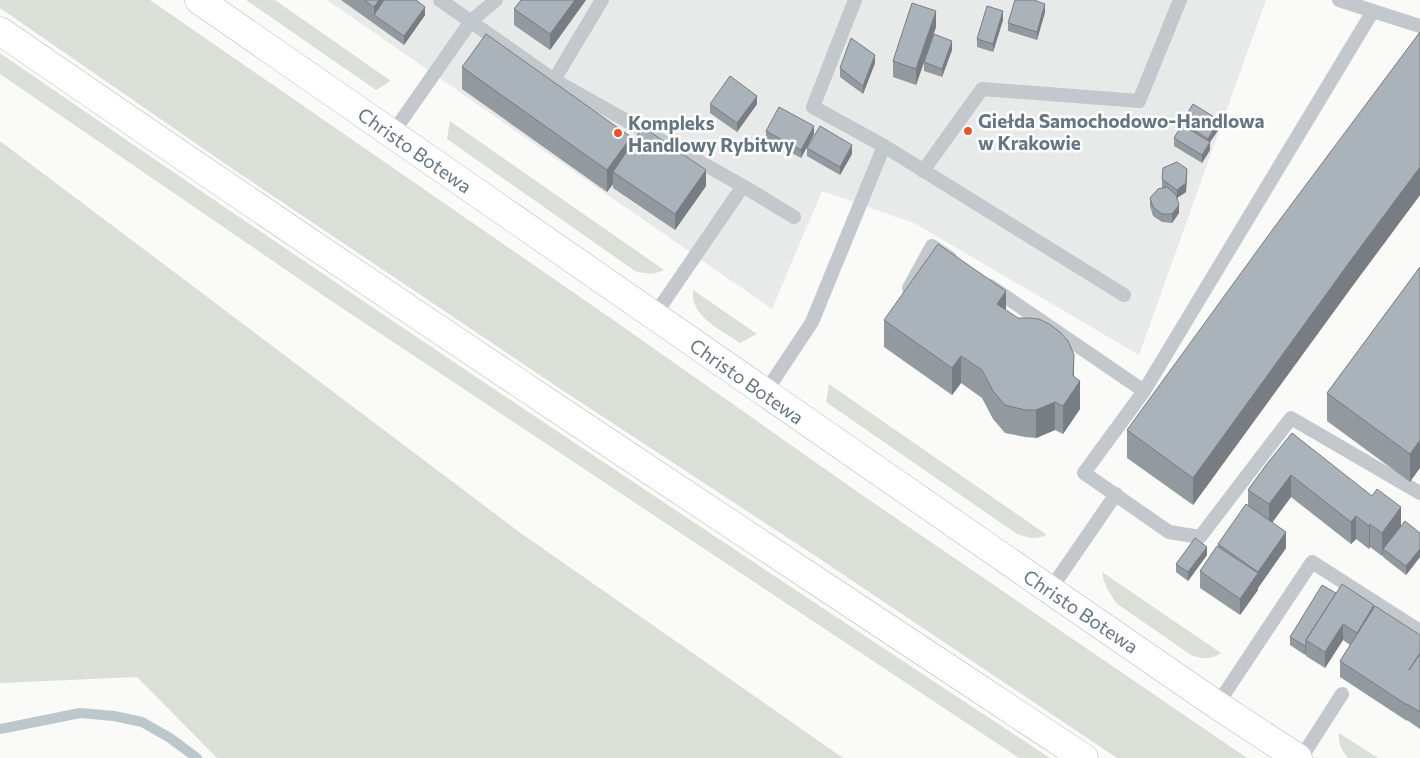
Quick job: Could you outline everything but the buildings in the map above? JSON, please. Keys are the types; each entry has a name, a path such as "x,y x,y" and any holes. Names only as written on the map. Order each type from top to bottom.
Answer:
{"main road":[{"name":"Christo Botewa","path":"199,0 1050,590 1217,705 1299,758"},
{"path":"0,31 451,338 1084,758"}],"lane":[{"path":"440,0 554,80 743,186 794,217"},
{"path":"392,134 471,21 496,0"},
{"path":"554,80 602,0"},
{"path":"855,0 813,107 884,146 1124,295"},
{"path":"923,170 982,89 1139,101 1180,0"},
{"path":"1339,0 1420,26"},
{"path":"1373,11 1144,392 1084,472 1169,532 1200,537 1291,418 1420,493"},
{"path":"765,393 812,322 884,146"},
{"path":"654,316 743,186"},
{"path":"901,302 932,246 964,268"},
{"path":"981,279 1144,392"},
{"path":"1050,590 1116,494"},
{"path":"1217,705 1312,562 1420,631"},
{"path":"1299,758 1342,694"}],"shaded area":[{"path":"0,0 150,0 609,317 862,495 1247,758 1117,758 227,165 0,8"},
{"path":"246,0 275,0 391,81 376,90"},
{"name":"Giełda Samochodowo-Handlowa w Krakowie","path":"327,0 1266,0 1139,355 914,223 822,191 772,309"},
{"path":"0,53 261,232 523,408 1050,758 1019,758 327,298 0,74"},
{"path":"450,121 664,270 650,274 635,271 447,139"},
{"path":"0,141 522,534 843,758 217,758 137,677 0,683"},
{"path":"693,290 757,334 740,343 716,328 697,308 693,299"},
{"path":"829,384 1047,535 1032,538 1017,534 826,402"},
{"path":"1102,572 1221,653 1214,657 1206,658 1191,655 1116,603 1108,590"},
{"path":"1339,733 1378,758 1348,758 1340,746"}],"waterway":[{"path":"0,729 80,713 114,716 142,722 170,738 197,758"}],"place":[{"name":"Giełda Samochodowo-Handlowa w Krakowie","path":"968,131"},
{"name":"Kompleks Handlowy Rybitwy","path":"618,133"}]}
